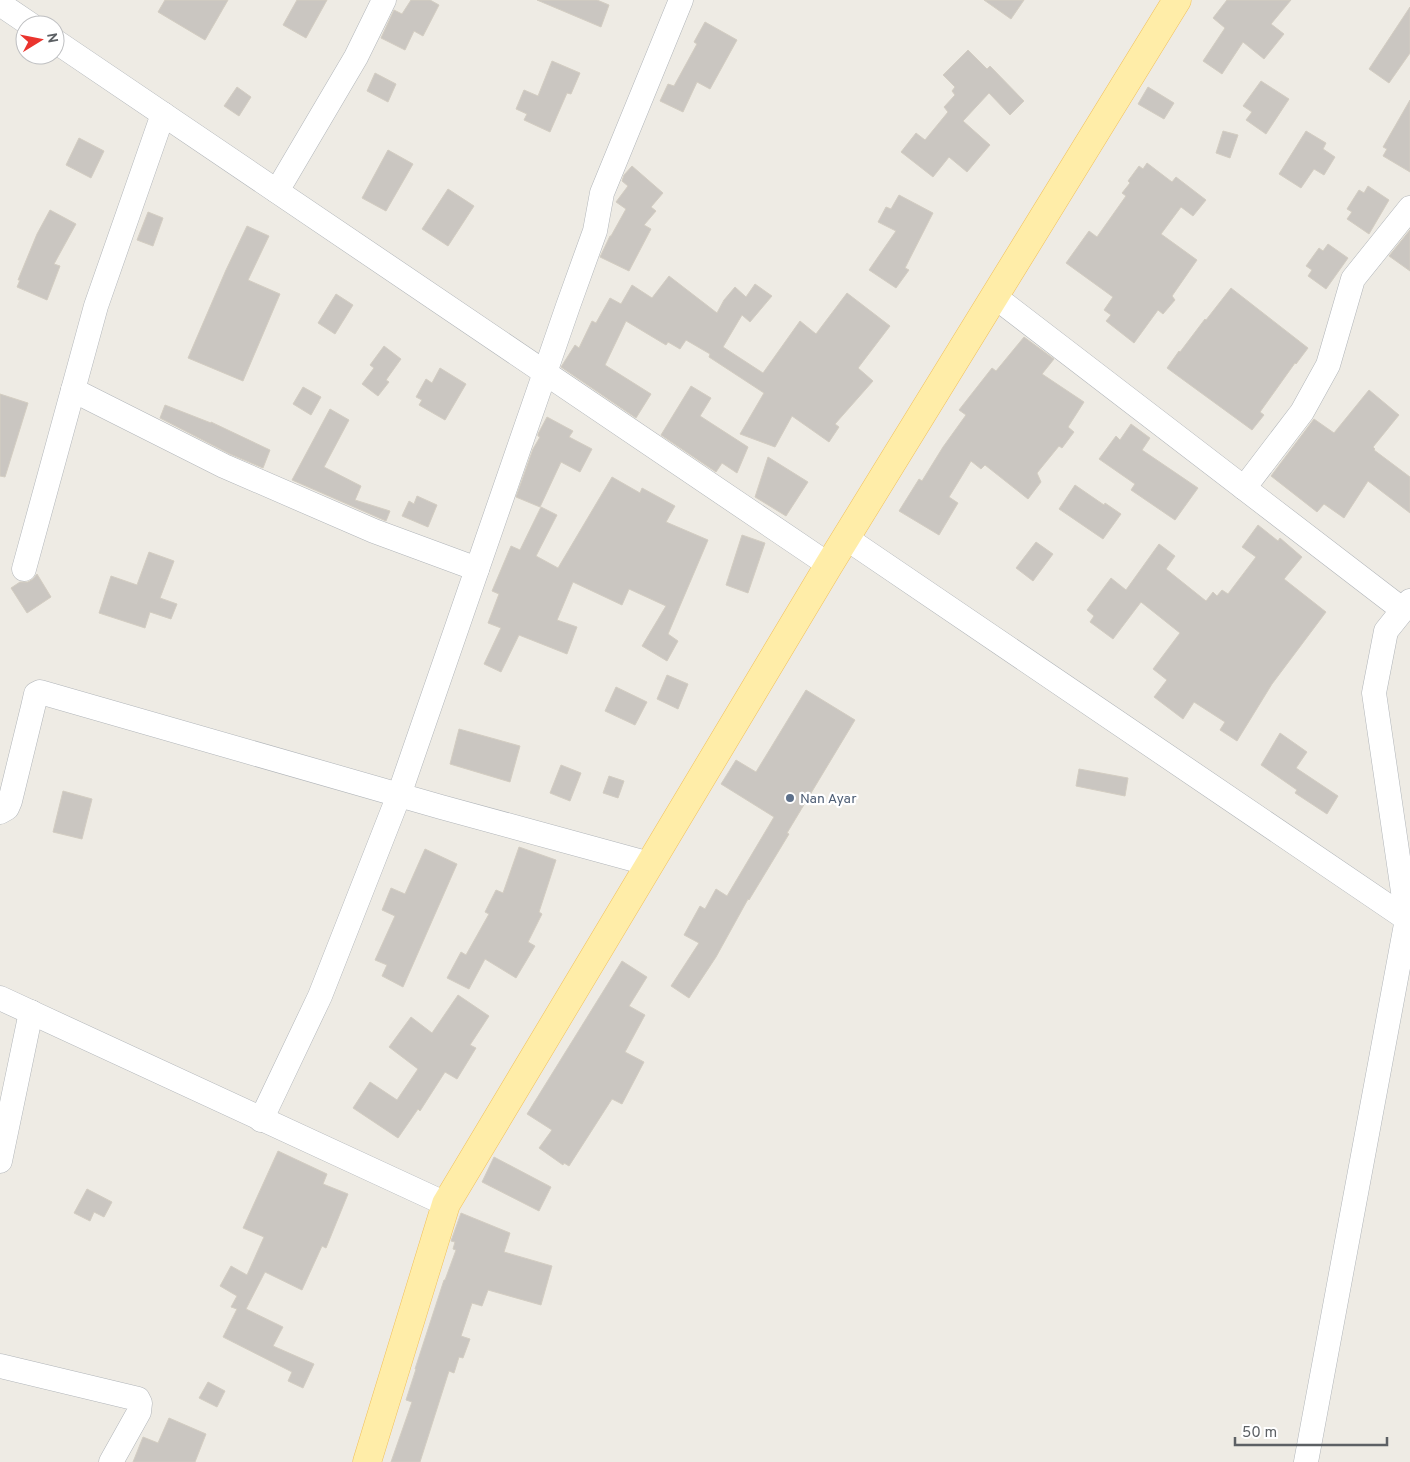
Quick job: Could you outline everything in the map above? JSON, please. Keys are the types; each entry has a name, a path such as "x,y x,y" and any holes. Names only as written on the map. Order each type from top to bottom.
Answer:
{"main road":[{"path":"368,1462 446,1204 829,565 1177,0"}],"street":[{"path":"277,191 356,56 384,0"},
{"path":"261,1120 320,996 398,795 595,231 602,193 681,0"},
{"path":"65,48 829,565"},
{"path":"24,569 96,306 163,114"},
{"path":"1244,488 1302,412 1328,365 1352,279 1410,208"},
{"path":"994,296 1244,488 1406,605 1386,631 1374,693 1409,922 1306,1462"},
{"path":"73,390 224,466 374,531 477,569"},
{"path":"846,538 1409,922"},
{"path":"0,812 8,808 10,802 32,707 36,694 40,692 398,795 650,864"},
{"path":"0,998 446,1204"},
{"path":"0,1161 31,1012"},
{"path":"0,1366 138,1399 140,1404 139,1412 111,1462"}],"building":[{"path":"165,0 228,0 205,40 158,12"},
{"path":"297,0 327,0 306,38 283,25"},
{"path":"411,0 430,0 439,5 423,36 414,31 405,50 381,38 394,10 402,14"},
{"path":"537,0 597,0 609,5 601,27"},
{"path":"984,0 1024,0 1011,19"},
{"path":"1227,0 1291,0 1271,24 1284,34 1264,59 1243,42 1222,74 1203,61 1225,28 1213,18"},
{"path":"1410,7 1410,53 1389,83 1369,69"},
{"path":"705,22 737,40 710,89 697,82 683,112 660,101 668,84 674,86 697,44 694,42"},
{"path":"968,50 987,69 990,66 1024,101 1010,115 989,93 963,121 990,145 967,172 949,157 933,177 901,152 916,133 925,140 948,112 944,107 955,95 952,91 955,87 943,75"},
{"path":"552,61 580,73 571,94 567,93 550,132 524,120 527,114 516,109 524,90 538,96"},
{"path":"375,73 396,84 388,102 367,91"},
{"path":"1261,81 1289,99 1266,134 1246,120 1252,112 1243,106"},
{"path":"237,87 251,97 239,116 224,106"},
{"path":"1148,87 1174,103 1164,119 1138,104"},
{"path":"1410,100 1410,172 1383,156 1387,149 1383,147"},
{"path":"1223,131 1238,135 1230,158 1216,153"},
{"path":"1306,131 1326,143 1323,149 1335,157 1324,175 1314,169 1301,188 1279,174"},
{"path":"79,138 104,151 91,178 66,165"},
{"path":"388,150 413,164 386,211 362,198"},
{"path":"1147,163 1172,182 1176,177 1206,200 1193,216 1181,207 1161,234 1197,260 1172,296 1175,300 1163,314 1158,310 1134,343 1106,321 1111,315 1104,310 1113,297 1066,263 1089,231 1097,237 1126,196 1122,193 1130,183 1128,181 1139,166 1143,169"},
{"path":"632,166 663,193 651,207 656,211 644,225 651,229 629,271 600,257 626,209 616,202 628,186 622,181 624,175"},
{"path":"1368,186 1389,200 1369,234 1347,219 1352,212 1347,209 1359,190 1364,193"},
{"path":"448,189 474,206 448,246 422,229"},
{"path":"899,195 933,213 905,268 909,270 896,288 869,270 896,231 878,222 886,207 891,209"},
{"path":"50,210 76,224 54,264 60,266 47,300 17,287 20,280 18,280 37,234"},
{"path":"148,212 163,218 153,246 137,240"},
{"path":"247,226 269,236 248,280 280,294 243,381 188,358"},
{"path":"1410,230 1410,271 1389,256"},
{"path":"1328,244 1348,258 1326,289 1308,276 1312,270 1306,266 1319,248 1323,251"},
{"path":"669,276 717,313 724,300 735,287 746,297 755,284 772,296 750,322 742,315 723,347 763,373 800,321 816,334 847,293 890,326 858,368 873,381 835,424 839,427 829,442 792,416 775,447 740,434 764,393 709,357 710,354 686,340 680,349 668,342 666,345 626,321 605,365 651,394 636,418 561,367 575,345 579,348 592,321 596,323 610,298 621,304 632,285 652,298"},
{"path":"1231,288 1308,348 1260,412 1264,415 1252,430 1167,368"},
{"path":"336,294 353,305 335,334 318,323"},
{"path":"1024,337 1054,359 1042,374 1084,402 1068,427 1074,432 1062,448 1059,446 1037,473 1041,482 1028,499 985,465 981,469 971,461 949,497 958,503 939,535 899,511 919,479 922,481 966,415 959,410 992,368 996,371"},
{"path":"384,346 401,359 386,380 389,382 378,396 362,384 374,368 370,365"},
{"path":"440,368 466,384 445,420 419,405 422,400 416,397 426,379 432,383"},
{"path":"691,386 711,398 700,416 748,447 737,473 722,463 716,472 661,435"},
{"path":"303,387 321,397 311,415 293,404"},
{"path":"1369,390 1399,415 1373,447 1374,450 1410,477 1410,513 1368,481 1344,518 1324,504 1317,512 1271,476 1314,419 1334,433"},
{"path":"0,394 28,403 5,477 0,476"},
{"path":"165,405 211,422 270,450 263,468 230,454 160,418"},
{"path":"330,409 349,420 324,467 361,486 355,500 390,511 386,521 292,480"},
{"path":"547,417 573,431 569,437 592,449 580,472 561,462 540,507 516,497 533,449 540,437 538,434"},
{"path":"1131,424 1150,438 1142,450 1198,488 1175,520 1131,490 1135,484 1099,459 1116,436 1120,440"},
{"path":"768,457 808,482 786,516 755,497"},
{"path":"612,477 640,493 642,488 675,506 666,522 708,540 668,634 678,641 667,661 642,646 666,606 629,589 622,605 573,582 557,620 577,627 567,654 519,635 501,672 484,664 501,628 488,623 499,594 492,591 511,546 520,550 541,507 557,515 536,556 558,568"},
{"path":"1075,485 1121,514 1103,539 1059,509"},
{"path":"417,496 437,505 428,527 402,516 409,501 414,504"},
{"path":"1258,525 1278,541 1280,538 1302,557 1284,579 1326,612 1272,684 1237,741 1220,730 1225,722 1194,702 1183,719 1154,697 1167,680 1153,669 1180,633 1141,602 1113,639 1090,622 1094,616 1087,610 1111,578 1126,590 1159,544 1175,556 1166,569 1206,601 1213,592 1217,596 1222,590 1228,594 1256,557 1242,547"},
{"path":"742,535 765,543 748,593 726,585"},
{"path":"1036,542 1053,554 1033,581 1016,568"},
{"path":"149,552 174,561 160,598 177,604 171,619 150,612 145,628 99,613 111,576 137,585"},
{"path":"37,574 51,597 27,613 11,588 20,582 28,582"},
{"path":"667,675 688,684 678,709 657,699"},
{"path":"616,687 647,702 635,725 605,711"},
{"path":"806,690 855,720 787,833 789,834 748,899 716,957 689,998 671,986 699,943 684,935 700,906 705,909 716,889 727,896 774,817 721,784 736,760 756,772"},
{"path":"459,729 520,746 510,782 450,764"},
{"path":"1280,733 1307,752 1296,768 1338,796 1327,814 1295,793 1297,790 1261,765"},
{"path":"561,765 581,773 570,801 550,793"},
{"path":"1079,769 1128,778 1125,796 1076,786"},
{"path":"609,776 624,781 618,798 603,793"},
{"path":"63,791 92,799 82,839 53,832"},
{"path":"519,847 556,860 539,912 542,914 528,942 535,946 516,978 485,959 469,989 447,978 461,952 466,955 489,914 485,912 496,890 503,893"},
{"path":"425,849 457,864 403,987 382,976 387,965 375,960 395,916 382,910 391,888 405,894"},
{"path":"622,961 647,977 629,1006 645,1015 625,1052 644,1062 622,1104 612,1099 569,1166 564,1163 563,1165 539,1148 552,1130 527,1114"},
{"path":"458,995 489,1016 470,1045 476,1048 457,1079 445,1072 420,1111 418,1109 398,1138 353,1108 370,1082 397,1100 418,1069 389,1047 411,1017 432,1033"},
{"path":"278,1151 327,1174 323,1184 348,1194 326,1248 322,1246 302,1290 265,1272 246,1309 283,1327 273,1346 314,1364 303,1388 288,1381 292,1372 223,1337 237,1309 231,1307 237,1296 220,1286 231,1266 247,1275 264,1237 243,1228"},
{"path":"494,1157 551,1187 539,1211 482,1182"},
{"path":"87,1189 112,1202 104,1217 94,1212 90,1221 74,1213"},
{"path":"461,1213 510,1233 504,1252 552,1266 541,1305 488,1290 482,1306 472,1303 461,1336 470,1339 463,1358 459,1357 454,1373 449,1371 420,1462 391,1462 412,1402 406,1400 415,1369 444,1280 456,1250 453,1249 455,1242 451,1241"},
{"path":"208,1382 225,1391 217,1407 199,1398"},
{"path":"169,1418 206,1434 195,1462 133,1462 143,1437 158,1443"}],"place":[{"name":"Nan Ayar","path":"790,798"}]}
